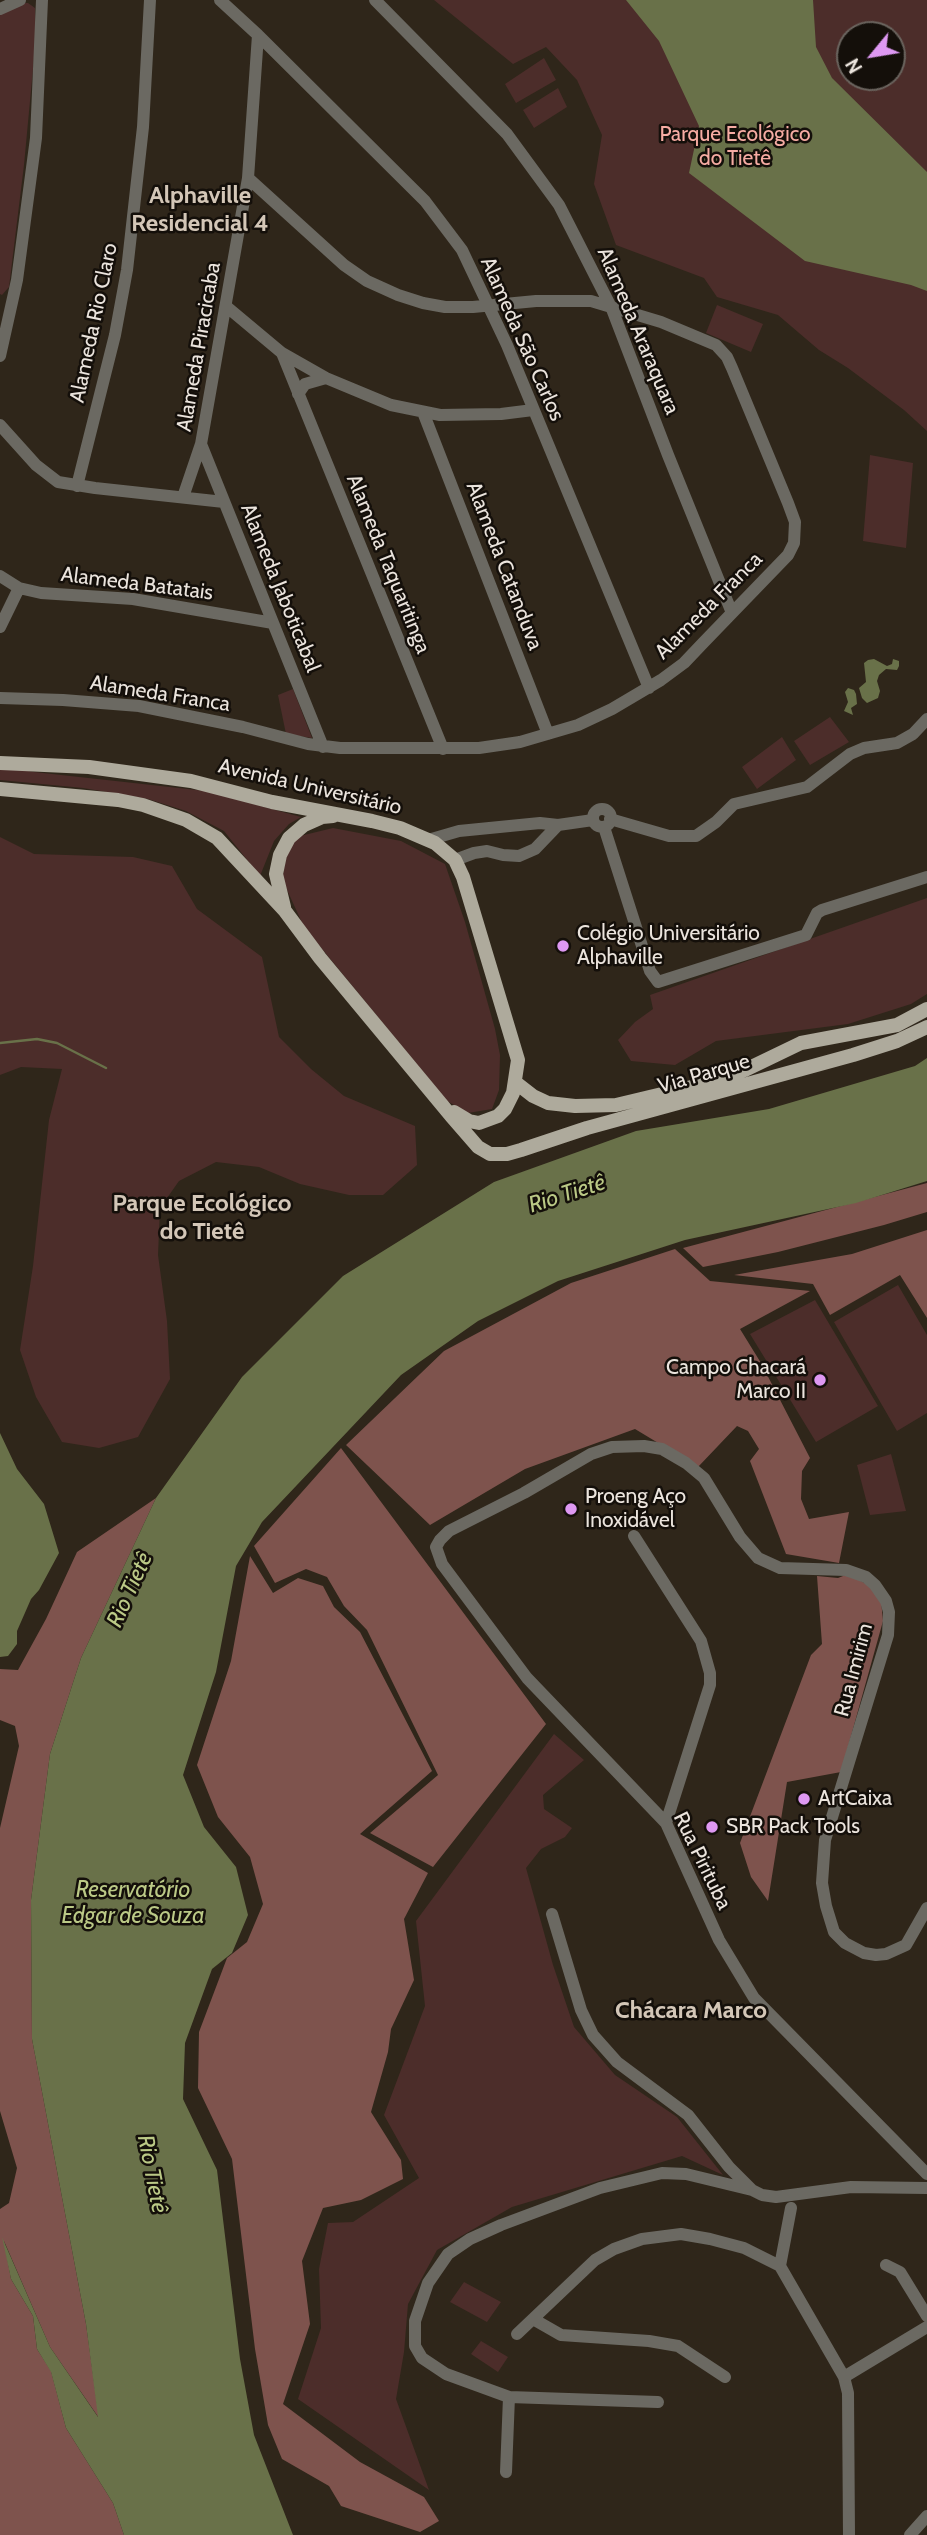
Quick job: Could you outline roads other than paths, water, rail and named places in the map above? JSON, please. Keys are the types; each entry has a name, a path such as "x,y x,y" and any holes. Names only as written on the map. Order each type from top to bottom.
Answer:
{"main road":[{"name":"Avenida Universitário","path":"0,763 131,771 191,781 272,802 400,828 428,840 455,860"},
{"path":"0,789 118,800 143,805 186,820 217,838 285,911 320,958 444,1106 469,1121 486,1121 498,1116 505,1109 513,1093 518,1060 463,877 455,860"},
{"path":"285,911 276,874 280,855 289,838 304,825 322,817 341,816"},
{"name":"Via Parque","path":"515,1082 548,1103 575,1106 617,1105 704,1084 746,1070 801,1042 897,1025 927,1009"},
{"name":"Via Parque","path":"444,1106 478,1147 490,1154 513,1152 587,1128 877,1048 927,1027"},
{"path":"801,1042 803,1070"}],"street":[{"path":"0,9 20,0"},
{"path":"0,356 5,308 17,280 36,138 42,0"},
{"name":"Alameda Rio Claro","path":"78,486 115,335 127,270 143,127 150,0"},
{"name":"Alameda São Carlos","path":"220,0 258,34 425,201 462,250 490,305 649,688"},
{"name":"Alameda Araraquara","path":"375,0 507,134 559,205 612,309 732,613"},
{"name":"Alameda Piracicaba","path":"183,497 201,444 248,178 258,34"},
{"name":"Alameda Franca","path":"0,698 139,706 243,727 323,747 443,749 501,745 578,725 649,688 684,663 788,555 794,543 795,522 788,503 732,368 722,351 700,337 592,301 473,307 445,307 423,303 367,281 344,265 248,178"},
{"path":"227,307 282,353 326,378 391,405 440,415 467,416 533,410"},
{"name":"Alameda Taquaritinga","path":"282,353 443,749"},
{"path":"298,394 305,384 326,378"},
{"name":"Alameda Catanduva","path":"423,412 548,734"},
{"path":"0,425 48,476 58,482 224,502"},
{"name":"Alameda Jaboticabal","path":"201,444 323,747"},
{"name":"Alameda Batatais","path":"0,576 19,588 41,593 133,599 273,624"},
{"path":"0,628 19,588"},
{"path":"428,840 470,830 540,823 558,825 603,822 669,836 696,836 716,822 734,804 807,787 850,754 864,748 897,743 914,734 927,719"},
{"path":"603,822 650,971 658,982 806,935 817,913 822,910 927,877"},
{"path":"455,860 487,851 519,856 534,849 558,825"},
{"path":"470,830 474,853"},
{"name":"Rua Imirim","path":"442,1564 436,1547 449,1531 524,1493 591,1454 612,1447 645,1446 662,1449 686,1462 704,1478 740,1537 758,1558 780,1568 846,1570 866,1577 886,1601 888,1635 825,1840 822,1883 826,1906 834,1932 845,1943 864,1953 876,1955 886,1954 906,1945 927,1908"},
{"path":"634,1536 701,1641 709,1673 710,1685 666,1823"},
{"name":"Rua Pirituba","path":"442,1564 536,1690 666,1823 719,1940 754,1998 927,2174"},
{"path":"552,1913 582,2010 593,2035 617,2063 688,2115 729,2167 752,2190"},
{"path":"658,2402 509,2397 446,2374 430,2365 418,2353 414,2338 415,2321 428,2283 448,2254 470,2239 600,2188 638,2178 686,2174 776,2197 860,2187 927,2188"},
{"path":"780,2266 791,2208"},
{"path":"517,2334 595,2260 614,2249 642,2239 681,2234 710,2239 757,2253 780,2266 844,2377 848,2393 849,2535"},
{"path":"886,2265 900,2272 927,2316"},
{"path":"533,2319 561,2335 649,2341 678,2346 725,2376"},
{"path":"844,2377 927,2327"},
{"path":"506,2472 509,2397"},
{"path":"910,2535 927,2516"}],"water":[{"path":"626,0 813,0 816,47 836,82 836,91 845,91 927,172 927,291 805,261 689,173 699,126 659,41"},
{"path":"874,659 887,666 892,664 893,659 899,661 899,666 897,670 886,669 879,675 878,698 867,703 859,688 866,682 864,663"},
{"path":"848,688 856,694 857,704 851,708 853,715 844,711 848,702 845,692"},
{"name":"Reservatório Edgar de Souza","path":"927,1058 927,1181 856,1203 685,1240 558,1281 478,1321 401,1375 262,1522 236,1566 216,1672 183,1775 204,1827 236,1867 248,1915 232,1953 212,1969 185,2043 183,2099 217,2170 240,2359 254,2435 293,2535 124,2535 113,2503 66,2428 51,2372 37,2349 33,2316 11,2279 2,2237 50,2347 98,2417 86,2324 32,2039 31,1900 50,1754 81,1658 156,1498 242,1377 343,1276 494,1182 636,1131 769,1109 915,1066"},
{"path":"0,1433 17,1469 44,1504 59,1553 39,1590 31,1599 17,1631 17,1644 8,1656 0,1657"}],"waterway":[{"path":"0,1043 37,1039 57,1043 106,1068"}],"place":[{"name":"Colégio Universitário Alphaville","path":"563,946"},
{"name":"Campo Chacará Marco II","path":"820,1380"},
{"name":"Proeng Aço Inoxidável","path":"571,1509"},
{"name":"ArtCaixa","path":"804,1799"},
{"name":"SBR Pack Tools","path":"712,1827"}],"district":[{"name":"Alphaville Residencial 4","path":"200,210"},
{"name":"Parque Ecológico do Tietê","path":"202,1218"},
{"name":"Chácara Marco","path":"691,2011"}],"water label":[{"name":"Rio Tietê","path":"567,1194"},
{"name":"Rio Tietê","path":"130,1590"},
{"name":"Rio Tietê","path":"152,2174"}]}
